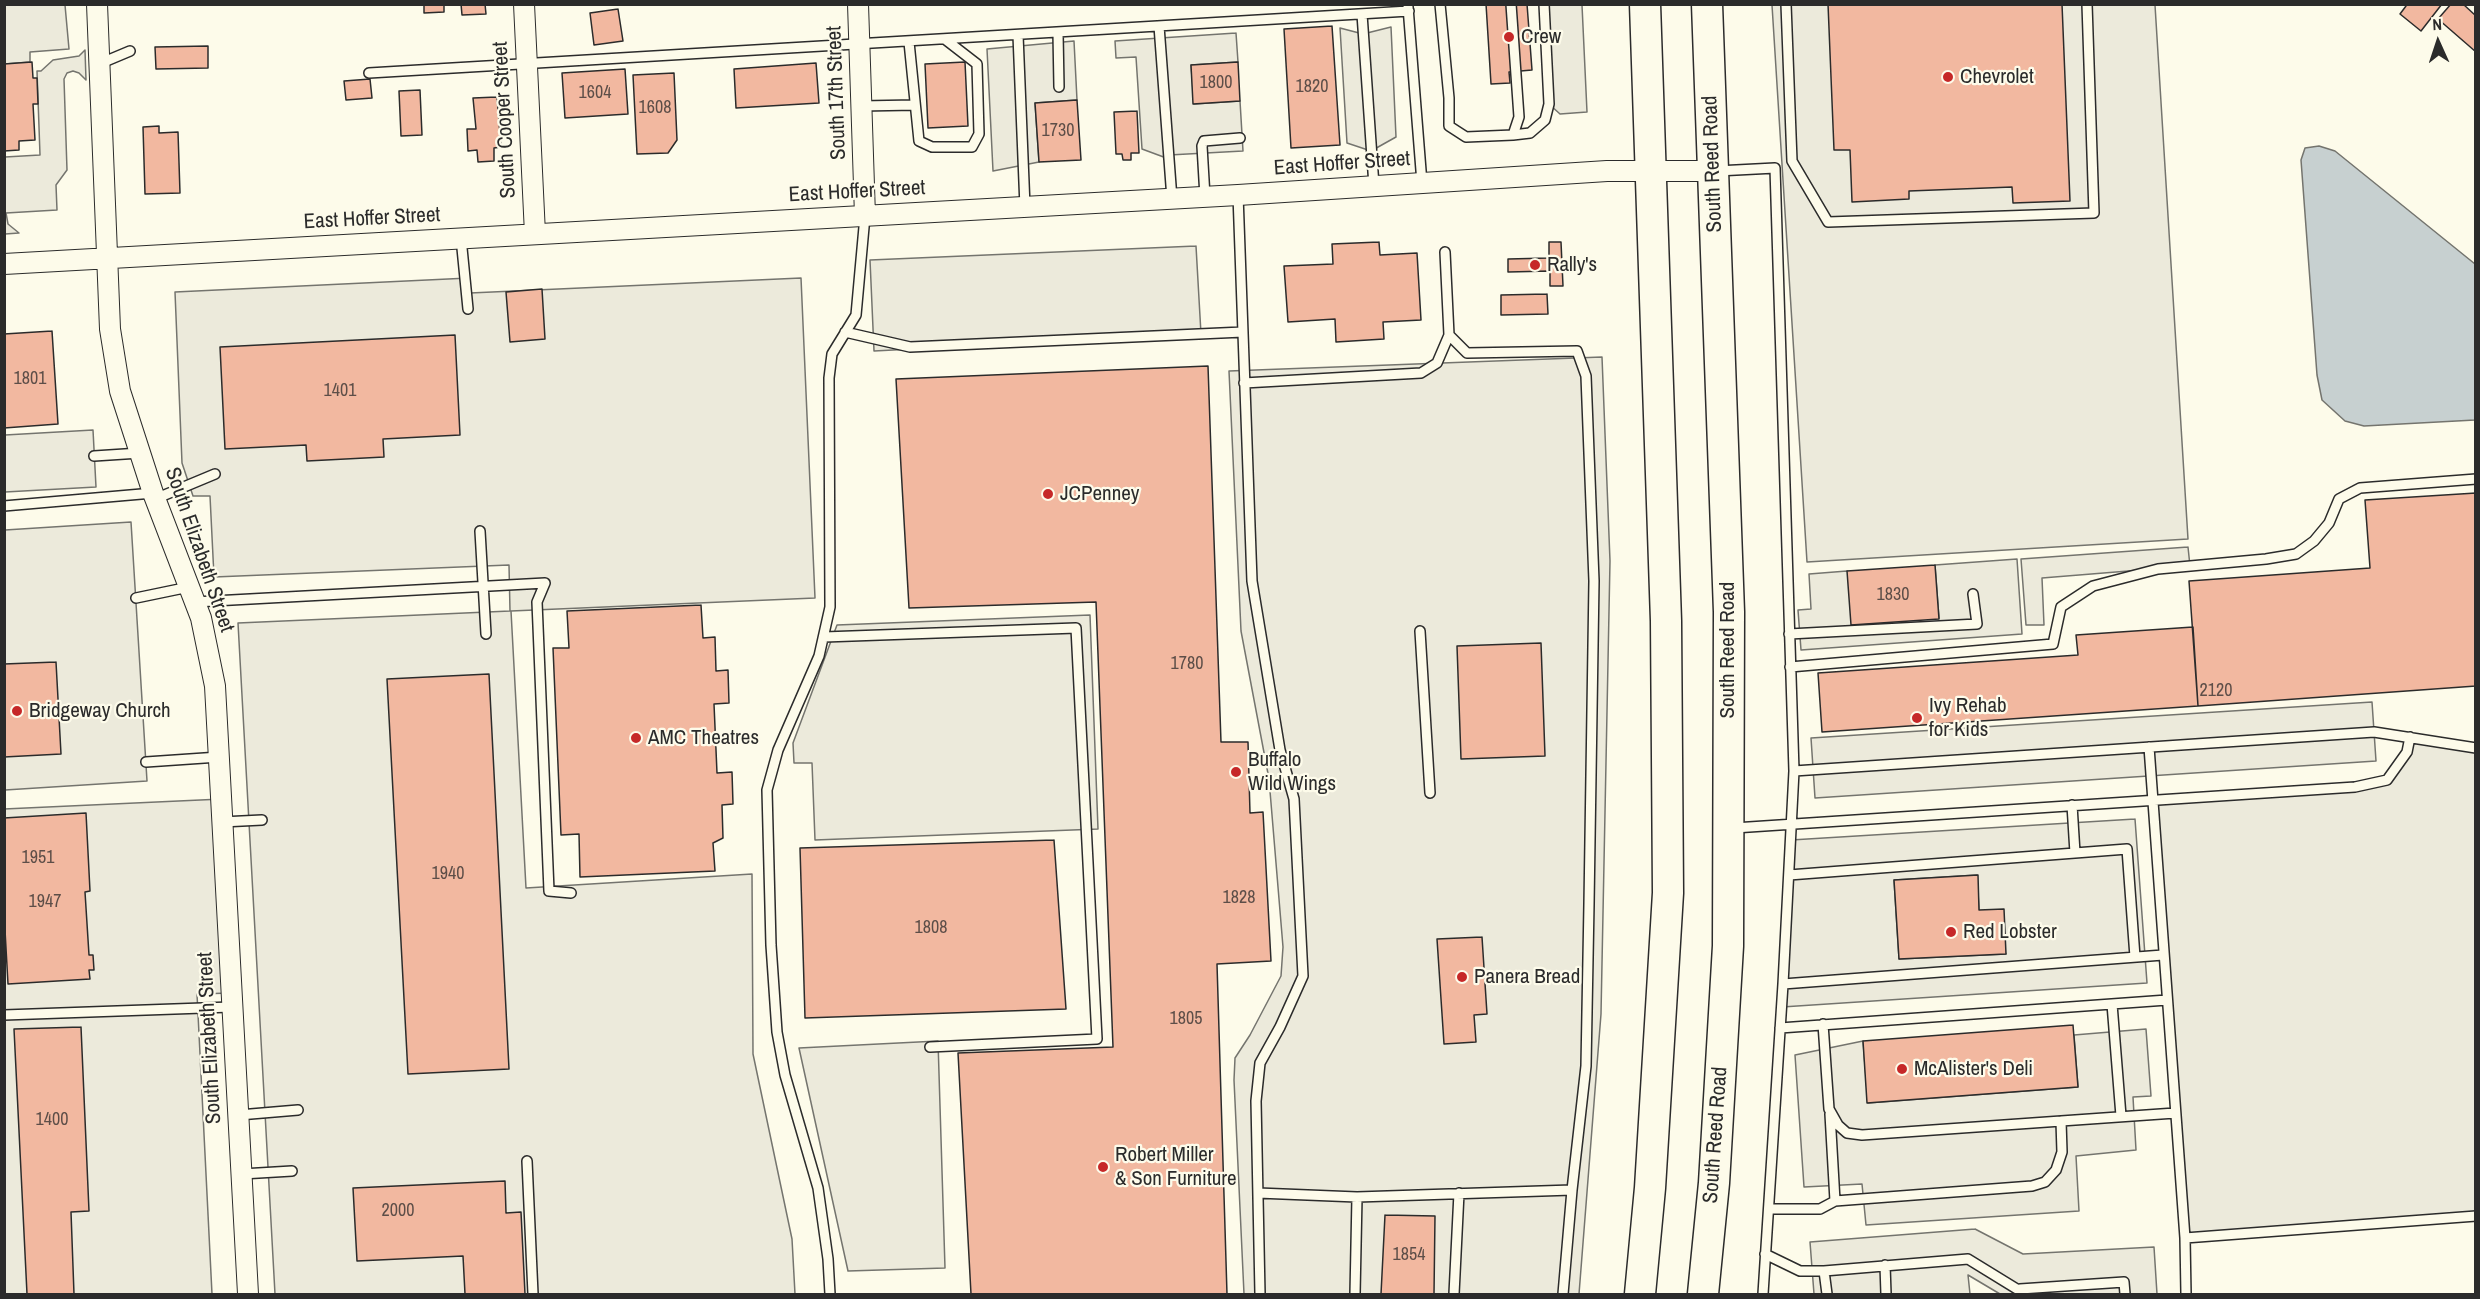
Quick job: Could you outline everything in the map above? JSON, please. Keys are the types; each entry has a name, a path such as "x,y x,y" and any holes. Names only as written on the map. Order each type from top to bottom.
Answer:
{"main road":[{"path":"1640,1294 1650,1188 1668,893 1666,621 1645,4"},
{"name":"South Reed Road","path":"1703,1294 1714,1183 1728,946 1729,612 1707,4"}],"street":[{"name":"South Elizabeth Street","path":"97,4 110,329 120,391 154,496 201,618 215,686 248,1294"},
{"name":"South Cooper Street","path":"524,4 535,234"},
{"name":"South 17th Street","path":"858,4 865,216"},
{"name":"East Hoffer Street","path":"4,264 1651,170 1712,171"}],"lane":[{"path":"1440,4 1449,98 1449,126 1466,137 1530,133 1545,120 1549,104 1544,4"},
{"path":"1511,4 1519,117 1513,135"},
{"path":"1786,4 1792,161 1828,222 2094,213 2087,4"},
{"path":"369,73 1362,14 1408,8 1422,183"},
{"path":"1362,14 1374,186"},
{"path":"1159,26 1172,199"},
{"path":"1058,33 1059,87"},
{"path":"1018,35 1025,207"},
{"path":"909,42 919,141 932,147 972,147 980,134 977,64 946,40"},
{"path":"99,64 130,51"},
{"path":"861,106 915,105"},
{"path":"1205,196 1202,146 1204,141 1240,138"},
{"path":"1712,171 1775,168 1792,161"},
{"path":"1763,1294 1794,771 1775,168"},
{"path":"1238,195 1251,581 1280,750 1294,799 1303,976 1280,1027 1260,1063 1256,1101 1260,1294"},
{"path":"830,1294 828,1259 818,1188 784,1074 777,1032 771,945 767,790 778,750 819,656 830,607 829,378 832,354 856,315 865,216"},
{"path":"461,238 468,309"},
{"path":"1244,383 1421,373 1437,363 1449,335 1445,252"},
{"path":"845,332 910,347 1243,332"},
{"path":"1449,335 1467,353 1578,351 1586,376 1594,581 1586,1066 1563,1294"},
{"path":"94,456 140,453"},
{"path":"4,506 154,496 215,474"},
{"path":"1790,667 2054,644 2061,607 2094,586 2158,568 2266,559 2296,554 2314,541 2329,523 2339,499 2360,488 2475,479"},
{"path":"480,531 486,634"},
{"path":"136,598 545,582 537,602 549,891 571,893"},
{"path":"1789,634 1977,624 1973,594"},
{"path":"824,637 1076,628 1096,1039 930,1047"},
{"path":"1420,631 1430,793"},
{"path":"1794,771 2374,732 2475,748"},
{"path":"1728,829 2355,787 2387,780 2408,752 2410,737"},
{"path":"2149,747 2185,1238 2186,1294"},
{"path":"146,762 219,757"},
{"path":"2072,805 2075,853"},
{"path":"222,822 262,820"},
{"path":"1789,875 2127,849 2135,957"},
{"path":"1783,984 2163,955"},
{"path":"1780,1028 2167,1000"},
{"path":"2112,1004 2121,1116"},
{"path":"4,1015 231,1007"},
{"path":"1823,1024 1835,1201"},
{"path":"1829,1109 1838,1125 1847,1133 1862,1135 2175,1113"},
{"path":"238,1115 298,1110"},
{"path":"1769,1209 1820,1209 1835,1201 2032,1186 2045,1182 2056,1170 2062,1152 2061,1121"},
{"path":"527,1161 533,1294"},
{"path":"242,1173 292,1171"},
{"path":"1258,1193 1358,1197 1572,1190"},
{"path":"1455,1294 1459,1193"},
{"path":"1355,1294 1358,1197"},
{"path":"2185,1238 2475,1216"},
{"path":"1765,1254 1800,1271 1824,1271 1968,1258 2023,1292 2124,1282 2125,1294"},
{"path":"1885,1265 1886,1294"},
{"path":"1824,1271 1827,1294"}],"shaded area":[{"path":"5,5 65,5 69,49 30,52 30,62 5,64"},
{"path":"1544,5 1582,5 1587,112 1560,114 1549,104"},
{"path":"1772,5 2155,5 2188,539 1807,562"},
{"path":"1391,27 1396,137 1371,151 1347,143 1340,28 1363,34"},
{"path":"1236,33 1238,62 1191,65 1194,104 1240,101 1243,151 1169,155 1169,159 1142,149 1136,57 1116,58 1115,41"},
{"path":"1074,41 1077,100 1035,103 1039,162 993,171 987,49"},
{"path":"85,50 86,80 73,71 67,73 64,79 67,170 56,185 57,210 6,213 8,224 19,233 5,234 5,157 40,155 37,71 41,71 53,60 79,56"},
{"path":"2319,146 2335,151 2475,264 2475,420 2364,426 2345,421 2322,400 2317,375 2301,160 2305,148"},
{"path":"1196,246 1201,334 874,351 870,260"},
{"path":"469,278 470,293 801,278 815,598 511,611 526,888 752,874 753,1054 792,1239 795,1294 275,1294 238,623 510,611 509,565 214,577 210,496 193,496 182,463 175,292"},
{"path":"1602,357 1610,561 1601,1014 1579,1294 1244,1294 1234,1080 1235,1058 1250,1035 1281,976 1283,947 1269,779 1241,631 1229,371"},
{"path":"93,430 96,487 5,492 5,435"},
{"path":"131,522 147,781 5,790 5,530"},
{"path":"2188,547 2190,566 2042,578 2044,625 2026,625 2021,559"},
{"path":"2017,559 2022,634 1801,650 1798,610 1811,609 1809,574 1847,571 1939,618 1935,565"},
{"path":"1090,615 1098,829 815,840 812,763 794,763 793,743 837,625"},
{"path":"2372,702 2376,761 1815,798 1811,738"},
{"path":"2410,737 2475,748 2475,1216 2185,1238 2152,800 2355,787 2386,780 2407,752"},
{"path":"222,799 231,993 197,994 212,1294 5,1294 4,809"},
{"path":"2135,819 2147,983 1782,1007 1791,840","holes":["1977,875 1979,910 2006,954 1899,959 1894,880"]},
{"path":"2146,1029 2151,1096 2133,1097 2136,1150 2076,1156 2079,1211 1866,1225 1862,1184 1804,1187 1795,1055 1863,1041 1868,1103 2078,1087 2074,1035"},
{"path":"938,1041 945,1268 848,1271 799,1048"},
{"path":"1975,1229 2023,1254 2154,1247 2157,1294 2000,1294 1968,1275 1970,1294 1814,1294 1810,1242"}],"building":[{"path":"424,4 444,4 444,12 424,13"},
{"path":"461,4 485,4 486,14 462,15"},
{"name":"Crew","path":"1486,4 1527,4 1532,70 1509,72 1510,83 1491,84"},
{"name":"Chevrolet","path":"1828,4 2062,4 2070,201 2013,203 2012,187 1909,191 1909,199 1852,202 1850,150 1834,150"},
{"path":"2404,4 2442,4 2421,31 2400,14 2406,6"},
{"path":"2451,4 2463,4 2476,16 2476,52 2438,19"},
{"path":"618,9 623,41 594,45 590,13"},
{"path":"1332,26 1340,145 1291,148 1284,29"},
{"path":"208,46 208,68 156,69 155,47"},
{"path":"32,62 33,78 37,78 38,104 33,104 35,140 19,141 19,150 4,151 4,64"},
{"path":"965,62 968,126 928,128 925,64"},
{"path":"1238,62 1240,101 1193,104 1191,65"},
{"path":"816,63 819,103 736,108 734,69"},
{"path":"625,69 628,114 565,118 562,73"},
{"path":"674,73 677,140 668,153 637,154 633,75"},
{"path":"370,79 372,98 346,100 344,81"},
{"path":"420,90 422,135 401,136 399,91"},
{"path":"497,97 501,147 494,148 494,161 478,162 477,150 468,151 467,129 476,129 473,98"},
{"path":"1077,100 1081,160 1039,162 1035,103"},
{"path":"1137,111 1139,153 1131,153 1131,160 1123,160 1122,154 1116,154 1114,112"},
{"path":"159,126 159,133 178,132 180,193 145,194 143,127"},
{"path":"1379,242 1380,255 1417,253 1421,320 1383,322 1384,339 1336,342 1335,319 1288,322 1284,266 1333,264 1332,244"},
{"name":"Rally's","path":"1549,242 1561,242 1563,286 1550,286 1550,271 1508,272 1508,259 1549,258"},
{"path":"542,289 545,339 510,342 506,292"},
{"path":"1547,294 1548,314 1501,315 1501,295"},
{"path":"52,331 58,424 4,428 4,334"},
{"path":"455,335 460,435 383,439 384,457 307,461 306,445 225,449 220,347"},
{"path":"1208,366 1221,742 1248,742 1250,813 1263,812 1271,961 1217,964 1227,1294 971,1294 958,1053 1113,1047 1096,602 909,608 896,379"},
{"path":"2476,493 2476,686 2198,706 2189,581 2370,568 2365,500"},
{"path":"1935,565 1939,619 1851,625 1847,571"},
{"name":"AMC Theatres","path":"701,605 703,638 715,637 716,671 728,670 729,703 714,704 717,773 732,772 733,804 722,805 723,838 713,843 715,871 580,877 579,834 561,835 553,648 569,648 567,611"},
{"path":"2193,627 2198,706 1822,732 1818,673 2078,655 2076,635"},
{"path":"1541,643 1545,756 1461,759 1457,646"},
{"path":"56,662 61,754 4,757 4,664"},
{"path":"489,674 509,1069 408,1074 387,679"},
{"path":"86,813 90,891 85,892 89,955 93,955 94,970 89,970 90,979 8,984 4,912 4,818"},
{"path":"1054,840 1066,1009 805,1018 800,848"},
{"name":"Red Lobster","path":"1978,875 1979,910 2004,909 2006,954 1899,959 1894,880"},
{"name":"Panera Bread","path":"1482,937 1487,1014 1474,1015 1476,1042 1444,1044 1437,939"},
{"path":"2073,1025 2078,1087 1867,1103 1863,1041"},
{"path":"81,1027 89,1211 71,1212 74,1294 27,1294 14,1029"},
{"path":"505,1181 506,1213 521,1212 525,1294 465,1294 463,1256 357,1261 353,1188"},
{"path":"1385,1215 1435,1216 1434,1294 1381,1294"}],"place":[{"name":"Crew","path":"1509,37"},
{"name":"Chevrolet","path":"1948,77"},
{"name":"Rally's","path":"1535,265"},
{"name":"JCPenney","path":"1048,494"},
{"name":"Bridgeway Church","path":"17,711"},
{"name":"Ivy Rehab for Kids","path":"1917,718"},
{"name":"AMC Theatres","path":"636,738"},
{"name":"Buffalo Wild Wings","path":"1236,772"},
{"name":"Red Lobster","path":"1951,932"},
{"name":"Panera Bread","path":"1462,977"},
{"name":"McAlister's Deli","path":"1902,1069"},
{"name":"Robert Miller & Son Furniture","path":"1103,1167"}]}
